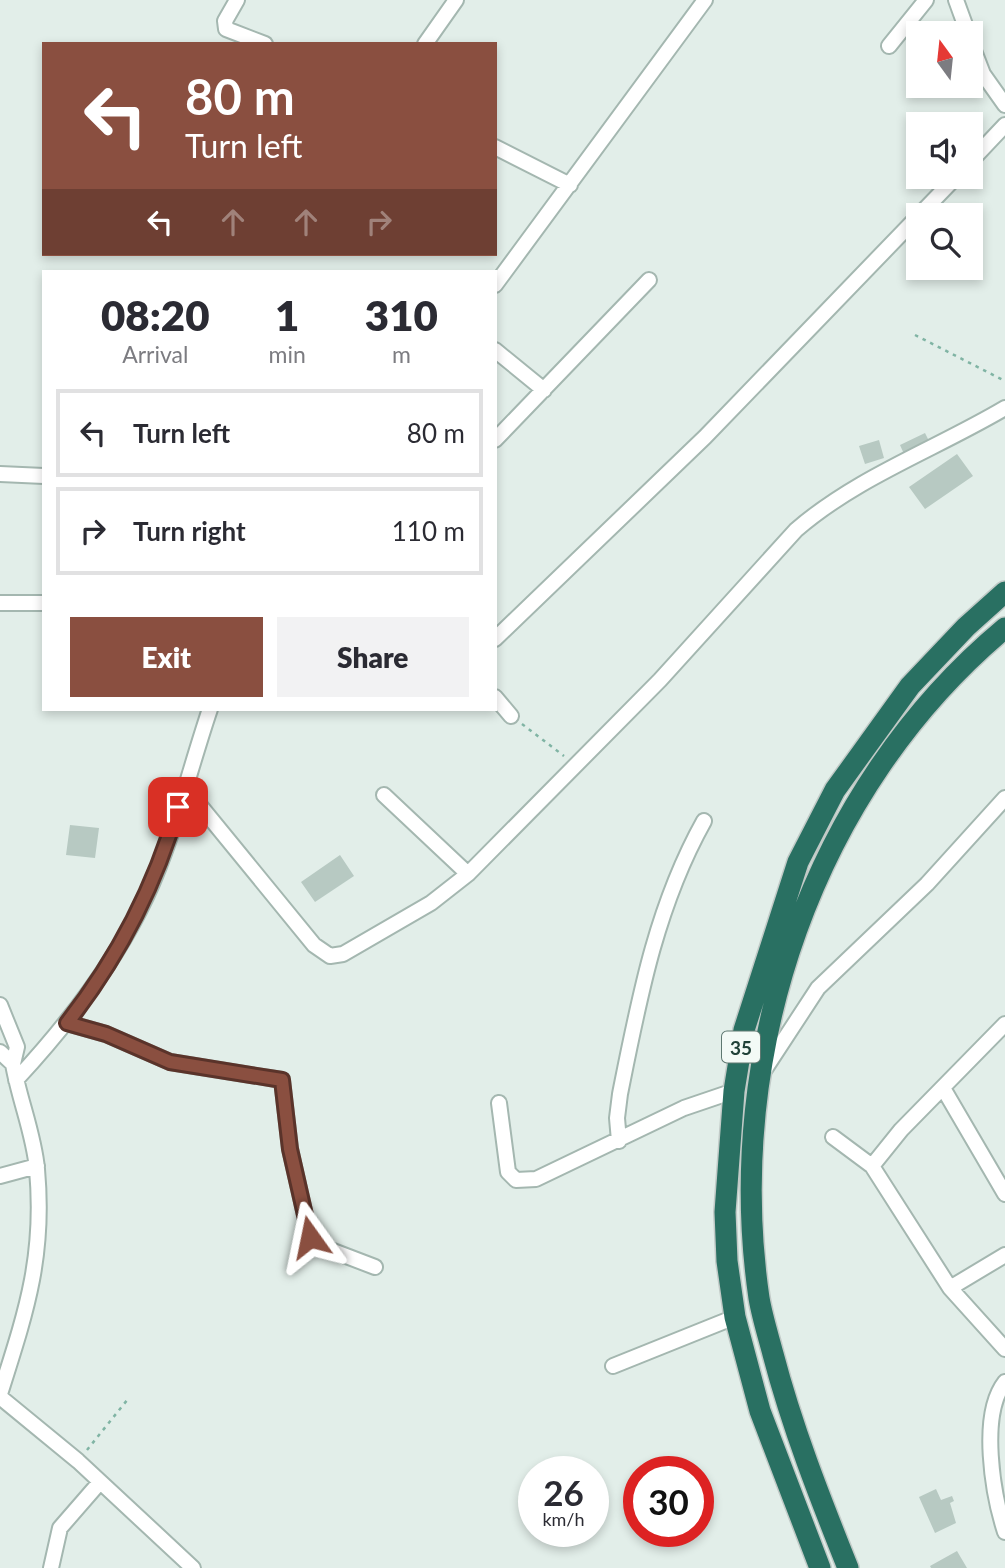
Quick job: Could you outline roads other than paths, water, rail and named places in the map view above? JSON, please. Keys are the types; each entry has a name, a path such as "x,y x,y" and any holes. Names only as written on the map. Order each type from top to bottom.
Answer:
{"highway":[{"name":"35","path":"820,1568 760,1411 735,1317 727,1261 725,1212 734,1091 744,1030 798,862 835,790 910,686 966,627 1005,592"},
{"name":"35","path":"848,1568 783,1390 759,1300 751,1224 754,1120 759,1079 783,968 795,933 825,861 868,781 929,700 1005,628"}],"street":[{"path":"237,0 225,21 226,29 260,42"},
{"path":"426,42 456,0"},
{"path":"497,282 705,0"},
{"path":"890,46 926,0"},
{"path":"956,0 964,21"},
{"path":"984,75 1005,105"},
{"path":"983,148 1005,125"},
{"path":"497,148 570,185"},
{"path":"497,637 705,437 944,189"},
{"path":"497,438 649,279"},
{"path":"497,353 544,390"},
{"path":"184,786 314,945 330,956 343,954 431,902 468,874 660,680 796,530 814,514 850,490 1005,408"},
{"path":"0,474 42,476"},
{"path":"0,603 42,603"},
{"path":"497,698 511,716"},
{"path":"16,1080 67,1023 116,951 146,898 167,847 209,711"},
{"path":"384,795 468,874"},
{"path":"759,1079 818,988 926,884 1005,798"},
{"path":"620,1141 617,1118 620,1094 655,936 680,864 704,821"},
{"path":"0,1005 17,1048 13,1064 37,1166 39,1250 30,1296 0,1396 78,1461 193,1568"},
{"path":"67,1023 106,1034 170,1062 282,1080 290,1149 310,1237 320,1246 375,1267"},
{"path":"872,1166 901,1130 1005,1024"},
{"path":"0,1051 17,1048"},
{"path":"0,1051 13,1064"},
{"path":"943,1088 1005,1194"},
{"path":"499,1103 508,1172 516,1180 536,1179 684,1108 734,1091"},
{"path":"833,1137 872,1166 950,1288 1005,1349"},
{"path":"0,1176 37,1166"},
{"path":"950,1288 1005,1255"},
{"path":"613,1366 735,1317"},
{"path":"1005,1382 995,1404 992,1471 1005,1532"},
{"path":"51,1568 60,1528 100,1482"}]}
